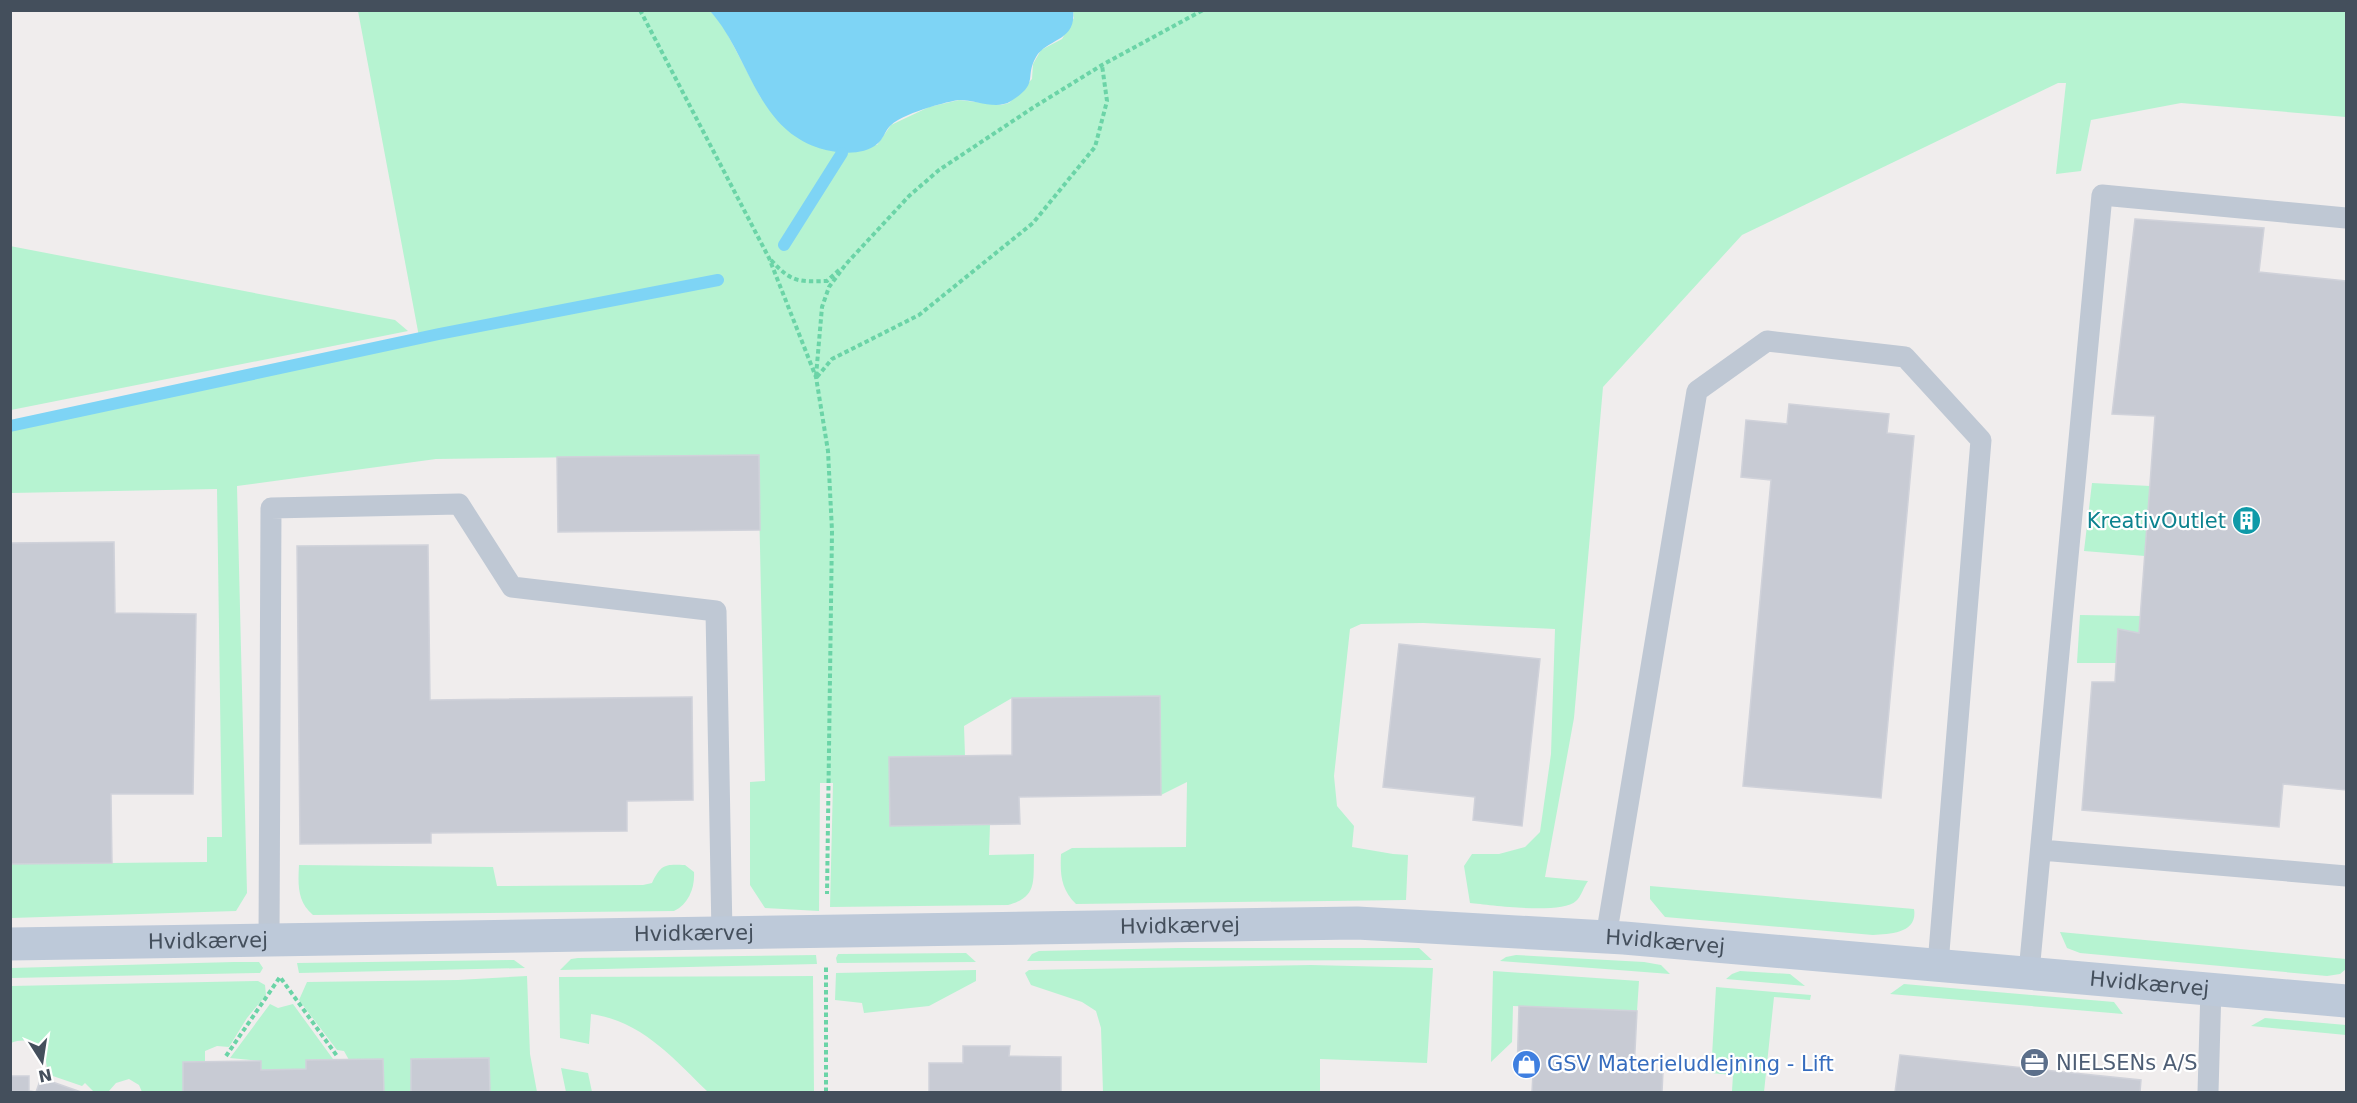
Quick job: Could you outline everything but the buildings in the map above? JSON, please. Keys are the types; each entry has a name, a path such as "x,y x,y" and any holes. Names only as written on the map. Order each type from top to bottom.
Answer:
{"street":[{"name":"Hvidkærvej","path":"10,944 1356,923 1606,938 1938,964 2346,1001"}],"lane":[{"path":"2030,972 2102,195 2346,218"},
{"path":"1606,938 1697,391 1767,341 1905,357 1982,440 1938,964"},
{"path":"269,940 271,508 459,504 512,587 716,611 722,934"},
{"path":"2041,850 2346,876"},
{"path":"2208,1092 2211,988"}],"path":[{"path":"640,10 769,258 816,377 828,451 832,531 826,1092"},
{"path":"769,258 786,276 802,281 827,281 846,264 909,196 939,170 1102,65 1203,10"},
{"path":"816,377 832,359 919,315 1034,223 1095,147 1107,101 1102,65"},
{"path":"816,377 822,307 829,287 846,264"},
{"path":"226,1056 280,977 337,1056"}],"green space":[{"path":"358,11 710,11 721,22 761,98 877,145 891,125 929,107 959,100 1001,105 1009,103 1032,79 1033,64 1041,50 1062,39 1074,18 1073,11 2346,11 2346,117 2181,103 2091,120 2081,171 2056,174 2066,83 2058,83 1742,235 1603,387 1574,718 1545,877 1588,881 1578,899 1568,905 1556,908 1525,908 1470,903 1464,866 1472,854 1499,854 1525,847 1540,832 1551,754 1555,629 1423,623 1361,624 1350,629 1334,776 1337,806 1354,826 1352,847 1408,855 1406,900 1076,904 1067,893 1062,881 1061,854 1072,848 1186,847 1187,782 1161,795 1160,697 1012,698 964,726 965,756 889,757 890,825 990,825 989,855 1034,854 1032,887 1025,897 1008,905 830,907 833,783 820,783 819,911 765,908 750,885 750,782 765,781 758,455 436,459 237,486 247,893 236,911 11,918 11,864 207,862 207,837 222,837 217,489 11,493 10,428 420,342"},
{"path":"10,246 395,320 408,331 11,410"},
{"path":"2092,483 2150,486 2145,556 2084,551"},
{"path":"2080,615 2140,616 2139,633 2118,629 2116,663 2077,663"},
{"path":"299,865 493,867 497,886 643,885 652,883 664,866 673,865 685,865 694,872 694,878 687,900 674,911 313,915 301,898"},
{"path":"1650,886 1914,909 1914,917 1908,928 1902,931 1873,935 1665,917 1650,899"},
{"path":"2060,932 2346,959 2346,969 2340,974 2327,976 2080,953 2067,948"},
{"path":"1178,948 1419,948 1432,960 1027,961 1032,954 1039,951"},
{"path":"966,953 976,962 837,963 836,958 838,954"},
{"path":"816,955 817,964 560,970 571,959 578,958"},
{"path":"1516,955 1644,962 1661,965 1670,974 1500,961"},
{"path":"514,960 525,968 299,973 297,963"},
{"path":"259,962 263,968 260,973 11,978 11,968"},
{"path":"1311,965 1433,968 1427,1063 1320,1059 1320,1092 1103,1092 1101,1028 1096,1011 1082,1002 1031,985 1025,973 1029,970"},
{"path":"976,970 976,981 929,1006 864,1013 862,1003 835,1000 836,973"},
{"path":"1493,971 1639,981 1637,1011 1513,1006 1512,1042 1491,1062"},
{"path":"1740,971 1790,974 1805,986 1726,979"},
{"path":"527,976 530,1054 537,1092 490,1092 489,1058 411,1059 411,1092 384,1092 383,1059 349,1060 344,1051 337,1050 299,1000 307,982 458,980"},
{"path":"813,976 814,1092 708,1092 656,1043 641,1033 626,1024 591,1014 589,1044 560,1038 559,977"},
{"path":"258,981 265,985 266,995 247,1018 229,1047 217,1046 205,1051 205,1061 183,1062 183,1092 142,1092 139,1085 129,1079 116,1083 109,1091 93,1091 85,1083 82,1086 47,1074 45,1058 38,1046 33,1043 19,1041 11,1043 11,986"},
{"path":"1904,984 2114,1002 2123,1014 1890,994"},
{"path":"1716,987 1811,995 1810,1000 1774,997 1764,1092 1732,1091 1733,1075 1711,1073"},
{"path":"270,1004 278,1008 293,1004 333,1059 306,1060 306,1069 261,1070 261,1061 230,1058"},
{"path":"2265,1018 2346,1025 2346,1035 2251,1026"},
{"path":"561,1068 588,1073 592,1092 566,1092"}],"water":[{"path":"1073,10 1073,20 1066,34 1047,46 1036,57 1028,85 1011,101 992,105 958,100 931,107 894,123 879,142 871,148 847,153 816,147 796,137 779,123 766,106 723,28 710,11"}],"waterway":[{"path":"784,245 842,153"},
{"path":"10,426 439,334 718,280"}],"place":[{"name":"KreativOutlet","path":"2247,521"},
{"name":"NIELSENs A/S","path":"2035,1063"},
{"name":"GSV Materieludlejning - Lift","path":"1526,1064"}]}
